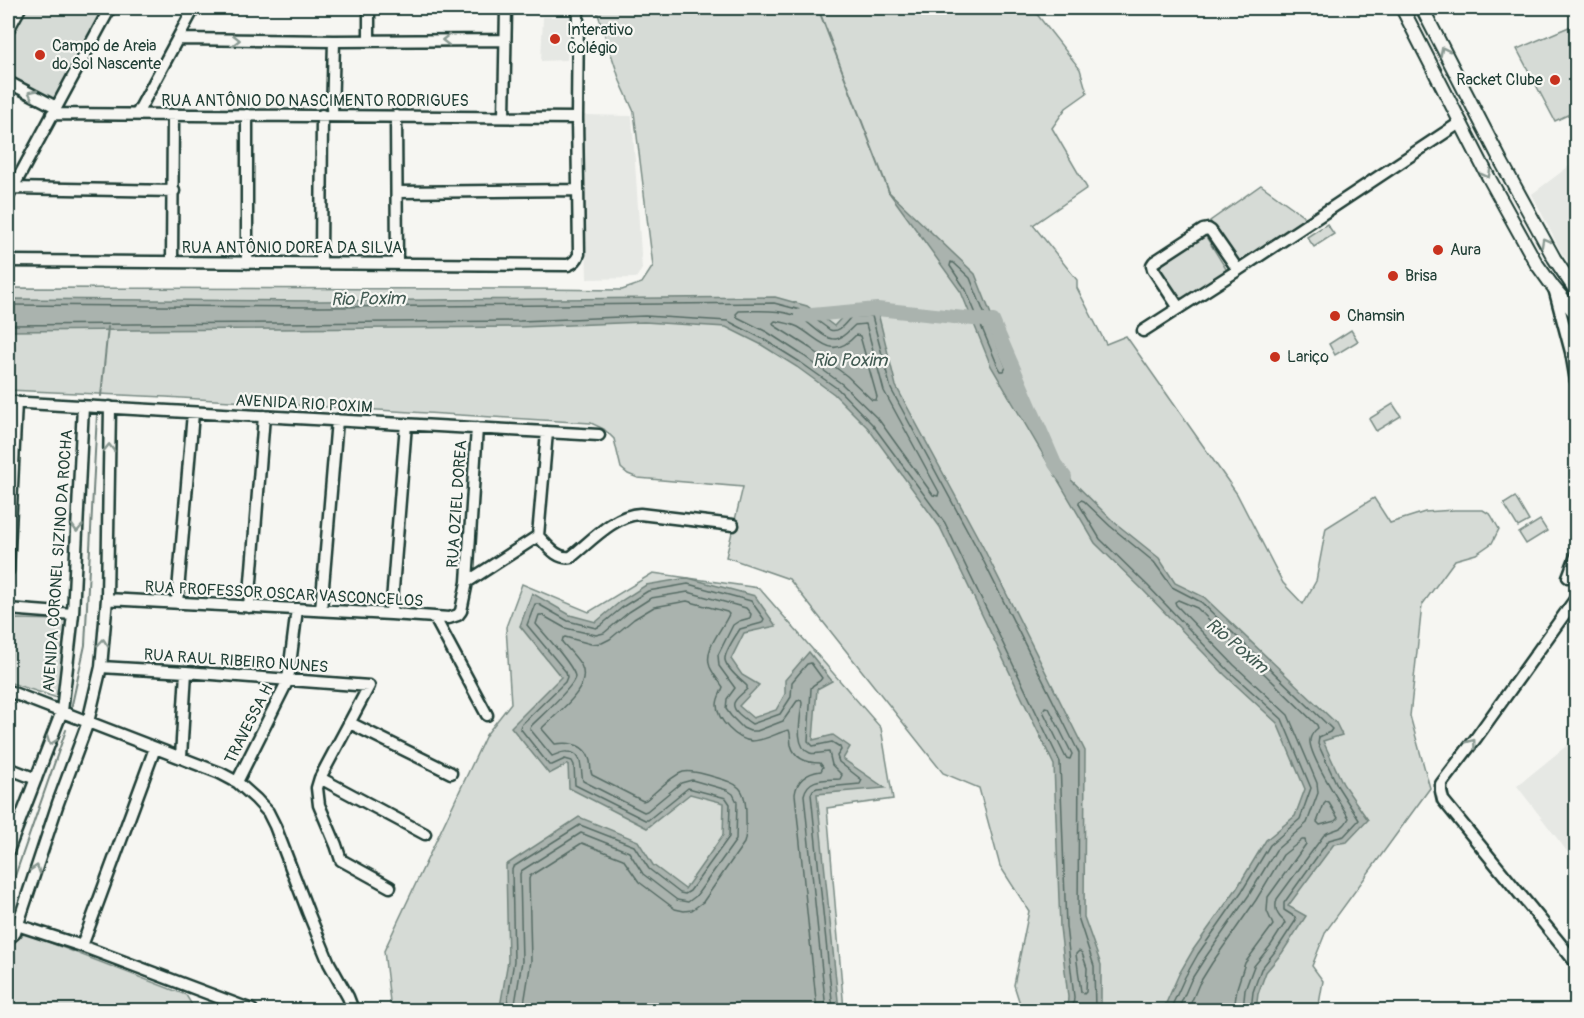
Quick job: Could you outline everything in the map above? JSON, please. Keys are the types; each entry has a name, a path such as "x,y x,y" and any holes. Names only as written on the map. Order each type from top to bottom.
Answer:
{"main road":[{"path":"1402,8 1489,178 1536,263 1576,314"},
{"path":"1422,8 1507,172 1554,258 1576,291"}],"street":[{"path":"8,30 20,8"},
{"path":"110,8 10,192 174,191"},
{"path":"137,114 195,8"},
{"path":"369,8 369,41"},
{"path":"504,117 506,8"},
{"path":"398,192 578,190 579,8"},
{"path":"178,39 505,40"},
{"path":"321,263 327,116 334,41"},
{"path":"8,82 54,110"},
{"name":"RUA ANTÔNIO DO NASCIMENTO RODRIGUES","path":"54,110 173,115 577,118"},
{"path":"172,262 173,115"},
{"path":"247,115 247,263"},
{"path":"396,116 398,264"},
{"path":"1143,331 1461,122"},
{"name":"RUA ANTÔNIO DOREA DA SILVA","path":"8,261 568,265 575,261 579,254 578,190"},
{"path":"1179,308 1152,265 1201,226 1211,231 1238,270"},
{"path":"1554,288 1571,352 1576,381"},
{"path":"8,571 12,402"},
{"name":"AVENIDA RIO POXIM","path":"12,402 599,435"},
{"name":"AVENIDA CORONEL SIZINO DA ROCHA","path":"8,846 62,711 73,614 83,406"},
{"path":"8,939 15,933 13,923 88,722 101,667 107,599 110,408"},
{"path":"177,603 193,412"},
{"path":"249,607 264,417"},
{"path":"321,610 337,420"},
{"path":"391,614 406,424"},
{"name":"RUA OZIEL DOREA","path":"458,615 461,611 467,582 477,428"},
{"path":"538,536 547,432"},
{"path":"538,536 561,557 568,558 618,518 632,514 640,513 734,525"},
{"path":"467,582 538,536"},
{"path":"1568,577 1576,557"},
{"path":"1576,598 1441,784 1441,791 1443,800 1576,963"},
{"name":"RUA PROFESSOR OSCAR VASCONCELOS","path":"107,599 435,618 449,618 458,615"},
{"path":"8,609 73,614"},
{"name":"TRAVESSA H","path":"237,782 288,680 297,609"},
{"path":"435,618 487,715"},
{"name":"RUA RAUL RIBEIRO NUNES","path":"101,667 369,686 350,723"},
{"path":"181,757 186,672"},
{"path":"8,691 181,757 237,782 268,812 329,963 353,1011"},
{"path":"390,887 341,860 319,805 317,788 320,777 350,723 451,772"},
{"path":"82,946 155,748"},
{"path":"8,768 36,779"},
{"path":"320,777 425,834"},
{"path":"13,923 82,946 252,1011"}],"shaded area":[{"path":"24,8 103,8 55,101 8,79 8,38"},
{"path":"596,8 1032,8 1080,69 1087,93 1066,108 1052,128 1087,188 1033,225 1077,280 1077,288 1106,344 1126,336 1237,494 1283,583 1303,604 1316,581 1326,528 1374,498 1390,523 1425,512 1483,510 1491,515 1499,529 1492,543 1476,554 1455,560 1422,605 1410,716 1430,788 1326,931 1312,966 1323,981 1318,1010 1022,1010 1014,985 1029,911 1000,866 979,788 943,773 789,579 726,557 743,487 638,478 628,474 621,468 614,439 604,429 591,423 166,397 8,390 8,288 622,290 642,283 653,266 634,112 620,81"},
{"name":"Interativo Colégio","path":"543,17 571,17 567,60 541,61"},
{"name":"Racket Clube","path":"1576,24 1576,111 1555,121 1517,49"},
{"path":"583,115 632,116 642,269 636,278 587,279"},
{"path":"1576,161 1576,272 1561,252 1532,194"},
{"path":"1261,185 1308,219 1237,264 1210,221"},
{"path":"1327,224 1334,234 1314,247 1307,237"},
{"path":"1205,235 1228,272 1180,301 1158,268"},
{"path":"1351,330 1358,341 1335,355 1329,344"},
{"path":"1393,404 1401,416 1376,431 1369,419"},
{"path":"1515,497 1529,521 1518,527 1504,504"},
{"path":"1540,520 1547,531 1526,544 1519,533"},
{"path":"653,573 759,588 881,728 893,799 827,808 844,1010 391,1010 384,951 486,735 511,703 506,627 522,584 589,612"},
{"path":"15,619 67,620 57,698 8,682"},
{"path":"1576,738 1576,863 1517,786"},
{"path":"25,933 186,995 195,1010 8,1010 8,947"}],"water":[{"name":"Rio Poxim","path":"888,191 975,274 1017,380 1055,464 1114,522 1159,558 1175,583 1204,597 1336,723 1342,735 1323,741 1343,784 1368,820 1347,842 1334,844 1288,906 1306,916 1282,953 1266,972 1258,994 1256,1010 1163,1010 1193,950 1237,888 1266,840 1295,816 1305,789 1277,723 1225,675 1095,543 991,366 961,292"},
{"name":"Rio Poxim","path":"775,297 807,306 834,326 848,311 877,309 896,386 983,547 1085,751 1084,917 1101,965 1101,1010 1067,1010 1068,997 1060,927 1054,765 940,527 868,428 834,394 760,344 726,327 644,322 520,327 8,331 8,299 320,301"},
{"path":"688,578 755,596 776,626 744,633 731,659 742,675 759,685 739,706 753,718 776,710 785,694 785,680 809,652 832,681 817,689 813,740 833,735 850,747 843,759 885,788 817,794 839,1010 502,1010 500,1007 508,961 506,865 579,817 638,841 653,865 685,889 723,835 724,803 690,794 647,828 569,788 568,764 549,774 511,727 561,677 520,626 532,593 570,615 596,622 621,601 646,585"}],"waterway":[{"path":"818,8 889,192"},
{"name":"Rio Poxim","path":"801,316 877,309 993,321 1055,464 1065,477"},
{"path":"101,396 108,327"},
{"path":"71,709 85,645 97,414"},
{"path":"8,896 66,730"}],"place":[{"name":"Interativo Colégio","path":"555,39"},
{"name":"Campo de Areia do Sol Nascente","path":"40,55"},
{"name":"Racket Clube","path":"1555,80"},
{"name":"Aura","path":"1438,250"},
{"name":"Brisa","path":"1393,276"},
{"name":"Chamsin","path":"1335,316"},
{"name":"Lariço","path":"1275,357"}]}
